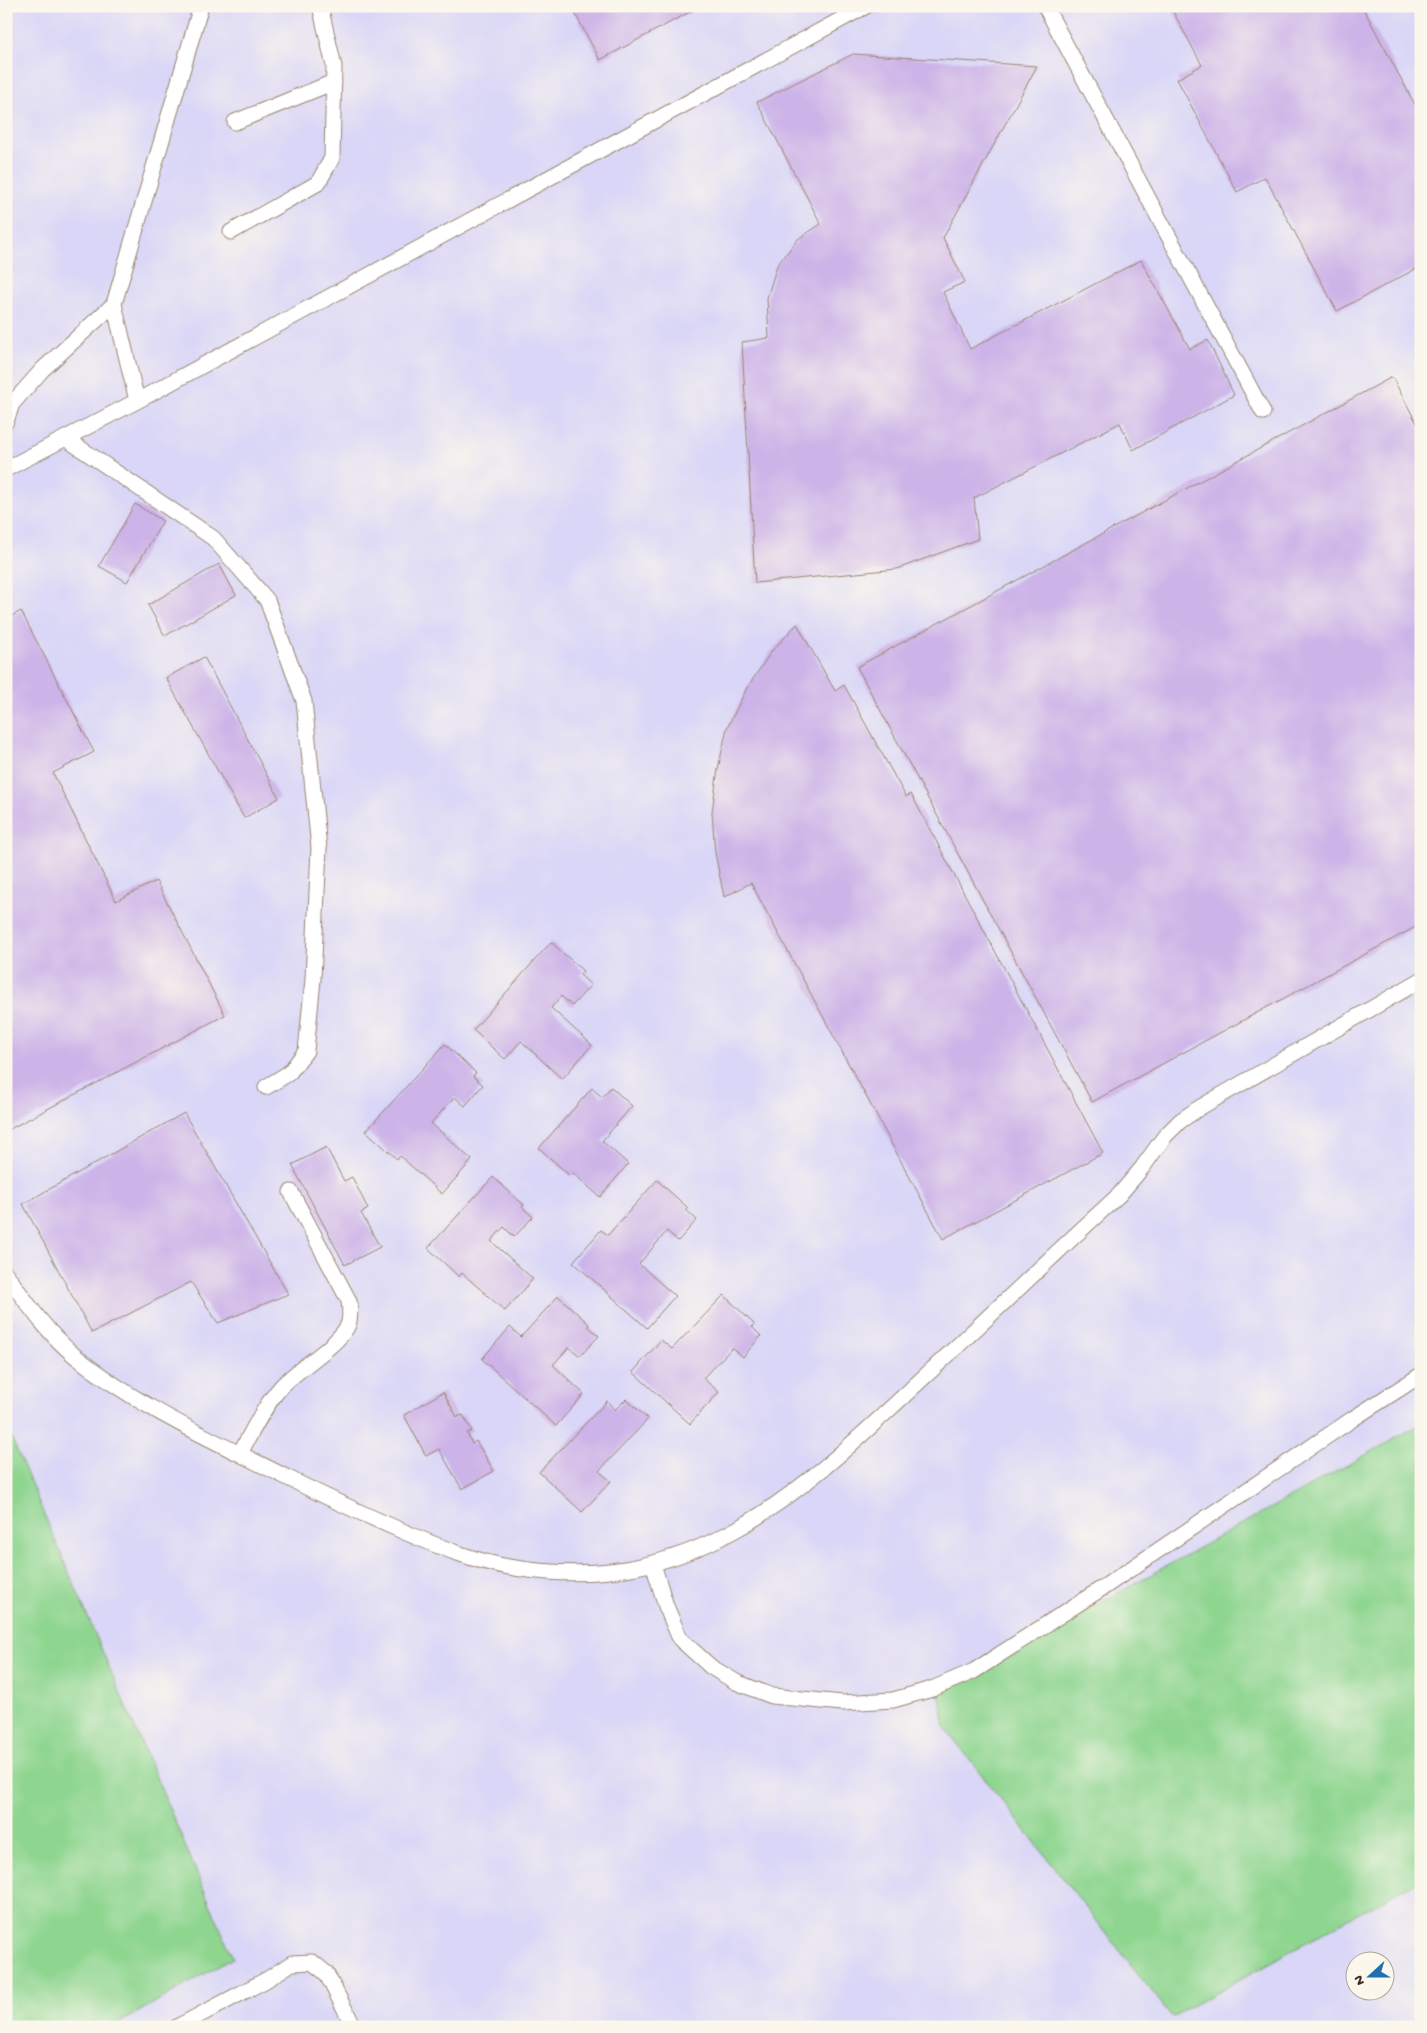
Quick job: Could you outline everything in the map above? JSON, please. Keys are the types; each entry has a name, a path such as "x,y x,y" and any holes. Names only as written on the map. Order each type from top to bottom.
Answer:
{"lane":[{"path":"137,401 114,304 201,6"},
{"path":"231,232 318,183 332,158 334,66 320,6"},
{"path":"6,469 137,401 866,6"},
{"path":"1045,6 1263,412"},
{"path":"235,122 334,82"},
{"path":"6,421 12,404 42,370 114,304"},
{"path":"65,438 212,538 267,600 304,701 319,848 313,979 306,1052 289,1073 266,1087"},
{"path":"6,1274 38,1320 73,1355 118,1388 177,1422 335,1502 428,1542 476,1559 511,1568 540,1571 607,1572 653,1564 726,1537 790,1496 847,1450 1119,1195 1142,1168 1165,1136 1180,1121 1199,1108 1421,980"},
{"path":"240,1454 281,1387 335,1340 347,1327 350,1314 349,1301 291,1192"},
{"path":"653,1564 666,1606 680,1639 711,1667 736,1682 772,1696 842,1703 893,1700 932,1689 974,1671 1104,1587 1346,1423 1421,1375"},
{"path":"177,2027 266,1980 292,1963 312,1962 326,1973 354,2027"}],"shaded area":[{"path":"6,6 1421,6 1421,2027 6,2027"}],"green space":[{"path":"1421,1424 1421,1878 1172,2017 945,1728 939,1693"},
{"path":"6,1425 233,1958 112,2027 6,2027"}],"building":[{"path":"571,6 701,6 600,60"},
{"path":"1170,6 1362,6 1421,116 1421,266 1337,311 1265,177 1237,192 1177,79 1202,65"},
{"path":"853,54 1037,66 943,238 965,282 943,292 970,349 1141,260 1190,349 1208,340 1234,395 1133,450 1120,423 974,498 978,539 897,569 755,583 742,342 769,338 767,298 777,265 798,239 821,224 757,102"},
{"path":"1392,377 1421,431 1421,924 1092,1102 857,667"},
{"path":"135,504 163,521 127,582 99,566"},
{"path":"219,564 236,595 165,636 148,605"},
{"path":"21,611 94,752 53,773 116,901 156,881 225,1015 6,1131 6,619"},
{"path":"797,624 835,691 844,685 906,797 911,794 1103,1153 943,1239 751,883 724,897 715,853 712,812 718,769 727,728 747,688 771,652"},
{"path":"204,657 279,798 244,818 166,678"},
{"path":"551,942 583,971 580,975 591,985 572,1006 561,996 551,1008 592,1045 562,1079 521,1041 505,1059 473,1030"},
{"path":"445,1044 476,1073 473,1076 483,1085 465,1106 455,1097 431,1123 472,1160 442,1194 400,1156 397,1159 366,1131"},
{"path":"611,1087 632,1106 602,1141 628,1164 600,1197 573,1173 570,1176 539,1148 592,1088 602,1097"},
{"path":"184,1113 288,1294 218,1323 191,1282 92,1333 23,1204"},
{"path":"326,1147 344,1181 352,1177 368,1209 361,1213 380,1247 345,1265 292,1165"},
{"path":"493,1177 524,1205 522,1207 533,1217 514,1237 504,1227 491,1241 533,1279 505,1311 462,1273 459,1277 428,1248"},
{"path":"657,1180 688,1208 686,1210 697,1220 678,1241 667,1231 639,1264 675,1296 647,1328 573,1262 601,1230 608,1235"},
{"path":"724,1295 754,1324 752,1327 761,1336 743,1357 732,1348 703,1378 719,1392 690,1424 633,1372 661,1340 672,1349"},
{"path":"558,1296 589,1324 588,1326 599,1336 580,1356 569,1347 553,1365 584,1394 556,1426 482,1359 510,1327 521,1337"},
{"path":"443,1392 457,1417 463,1415 472,1431 467,1433 472,1444 476,1441 494,1471 462,1489 439,1449 426,1456 404,1415"},
{"path":"626,1399 648,1419 599,1471 611,1481 582,1512 539,1472 607,1401 615,1410"}]}
